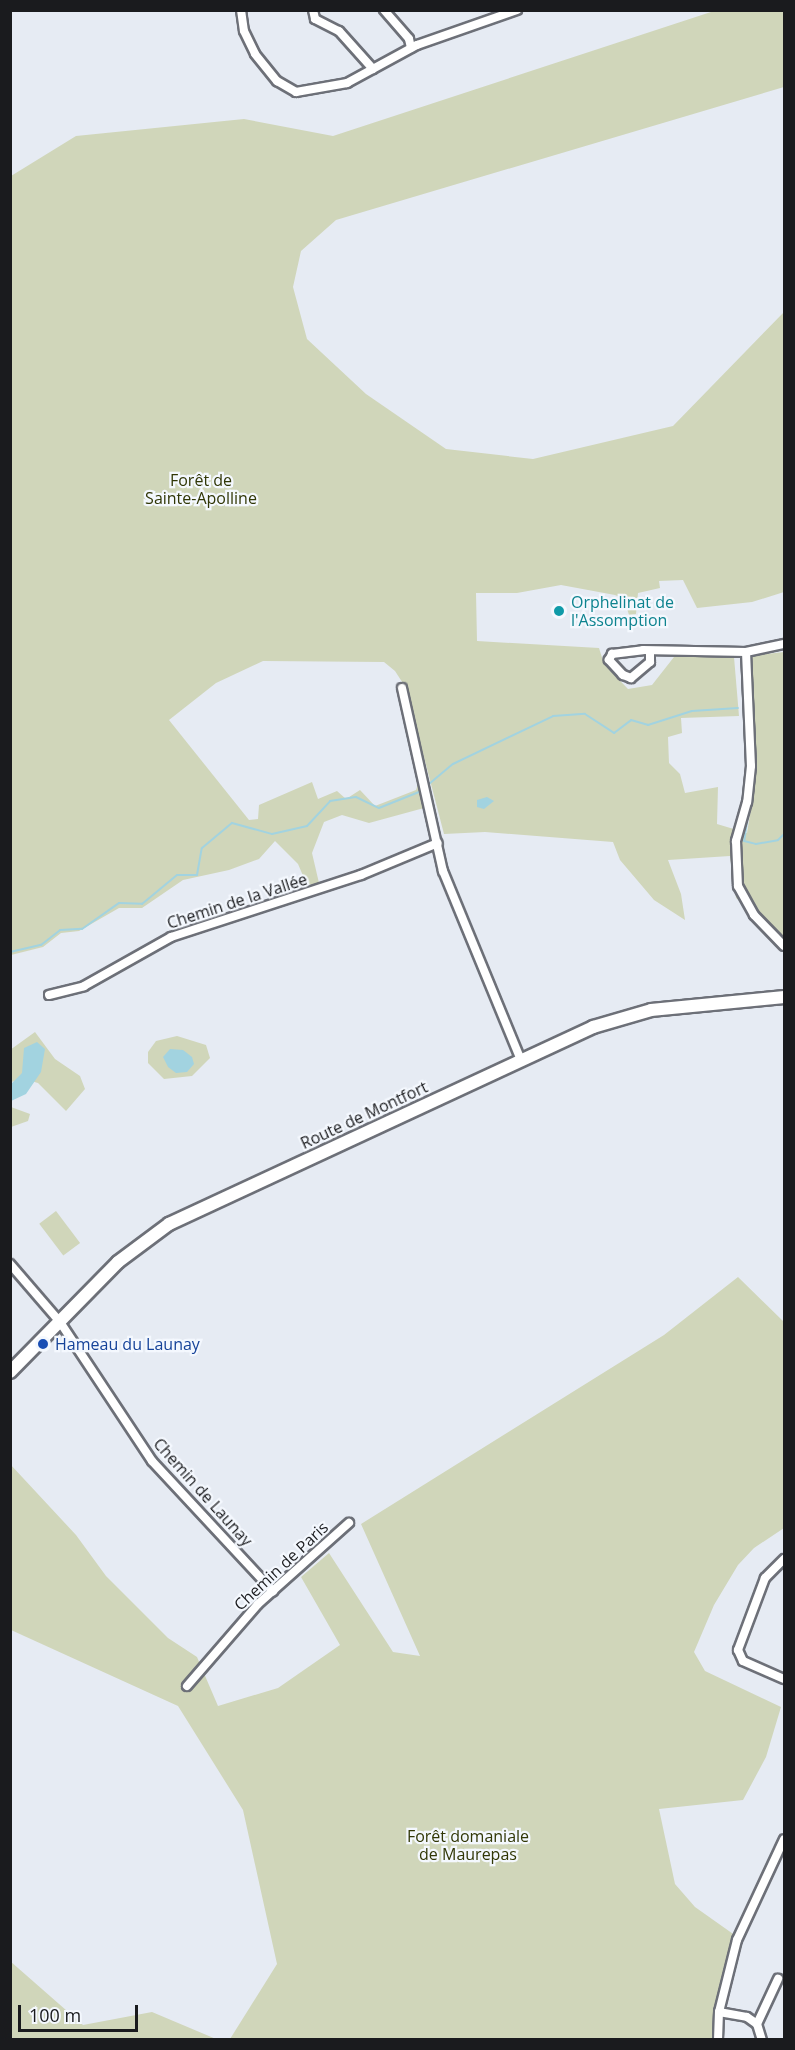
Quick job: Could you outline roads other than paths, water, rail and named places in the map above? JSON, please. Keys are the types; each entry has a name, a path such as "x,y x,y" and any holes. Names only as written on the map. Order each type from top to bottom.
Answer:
{"street":[{"path":"241,10 244,31 255,54 278,81 296,92 347,83 411,48 517,10"},
{"path":"313,10 315,19 339,31 373,69"},
{"path":"384,10 409,39 411,48"},
{"path":"650,653 650,662 631,678 623,675 609,660 616,653 643,650 650,653 679,648 746,652 784,644"},
{"path":"746,652 751,766 747,802 739,827 735,855 741,897 784,946"},
{"path":"402,688 443,871 521,1060"},
{"name":"Chemin de la Vallée","path":"49,995 84,986 171,937 361,875 438,843"},
{"name":"Route de Montfort","path":"10,1372 118,1262 169,1224 521,1060 622,1017 784,997"},
{"name":"Chemin de Launay","path":"10,1264 60,1322 152,1461 273,1591"},
{"name":"Chemin de Paris","path":"188,1686 273,1591 348,1523"},
{"path":"784,1559 765,1578 738,1650 743,1661 784,1679"},
{"path":"718,2040 719,2012 737,1940 784,1839"},
{"path":"757,2024 778,1979"},
{"path":"719,2012 747,2017 757,2024 762,2040"}],"water":[{"path":"487,797 494,801 484,809 477,807 477,800"},
{"path":"37,1042 45,1049 41,1072 26,1094 11,1101 11,1084 22,1073 24,1048"},
{"path":"170,1049 183,1050 192,1057 194,1064 187,1072 176,1073 168,1067 163,1057"}],"waterway":[{"path":"429,784 453,764 553,716 585,714 614,733 631,720 648,725 692,711 738,708"},
{"path":"10,952 41,945 60,930 82,929 119,903 142,904 177,875 197,875 202,848 232,823 272,834 307,826 330,801 356,797 379,808 419,792"},
{"path":"748,814 744,841 756,844 778,840 784,834"}],"place":[{"name":"Orphelinat de l'Assomption","path":"559,611"},
{"name":"Hameau du Launay","path":"43,1344"}],"park label":[{"name":"Forêt de Sainte-Apolline","path":"201,489"},
{"name":"Forêt domaniale de Maurepas","path":"468,1845"}]}
